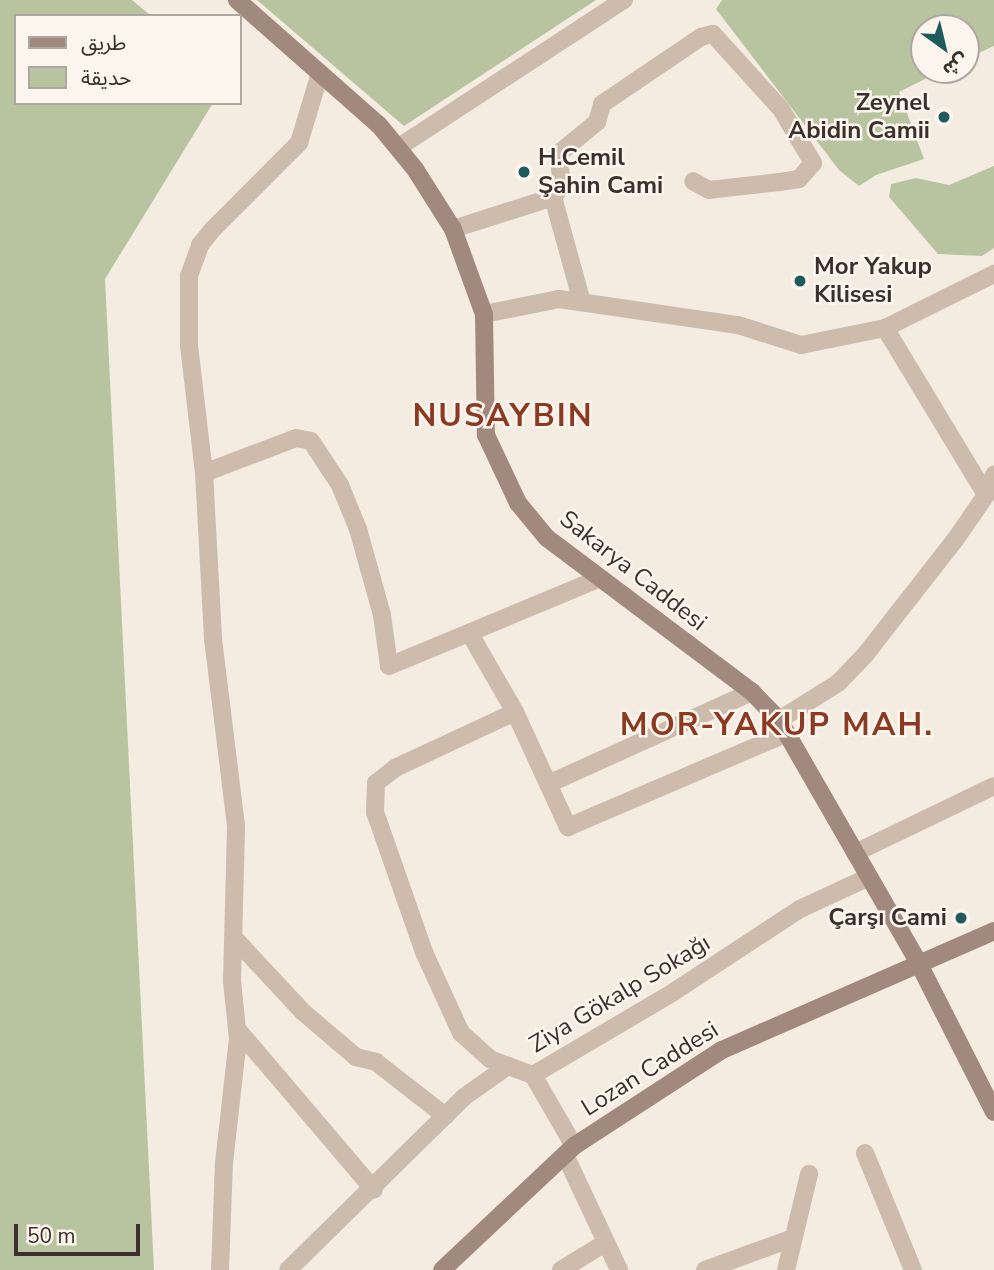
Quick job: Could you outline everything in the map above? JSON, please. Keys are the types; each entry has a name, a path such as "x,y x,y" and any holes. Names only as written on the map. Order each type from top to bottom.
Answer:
{"street":[{"name":"Sakarya Caddesi","path":"237,0 399,148 453,229 484,314 485,425 494,460 537,527 600,578 752,692 783,726 918,962 994,1112"},
{"path":"399,148 624,0"},
{"path":"453,229 553,197 563,185 557,155 597,122 602,104 701,37 713,34 782,109 813,163 799,179 779,182 709,190 692,181"},
{"path":"220,1270 224,1163 237,1029 236,826 213,638 204,473 189,346 187,303 193,261 213,229 299,143 320,73"},
{"path":"553,197 582,302"},
{"path":"484,314 537,301 582,302 738,325 801,345 885,328 994,274"},
{"path":"885,328 986,495"},
{"path":"204,473 305,436 340,485 358,529 382,615 389,666 600,578"},
{"path":"470,634 515,712 568,827 783,726 838,683 865,655 986,495 994,475"},
{"path":"548,784 752,692"},
{"path":"508,1066 490,1059 461,1033 424,951 375,812 376,783 395,768 515,712"},
{"path":"855,853 994,786"},
{"name":"Ziya Gökalp Sokağı","path":"288,1270 374,1190 446,1116 508,1066 533,1075 672,993 800,909 869,877"},
{"name":"Lozan Caddesi","path":"442,1270 570,1150 722,1050 994,931"},
{"path":"235,939 303,1012 356,1057 376,1062 446,1116"},
{"path":"237,1029 374,1190"},
{"path":"533,1075 570,1150 605,1243 619,1270"},
{"path":"865,1153 913,1270"},
{"path":"786,1270 809,1174"},
{"path":"705,1270 793,1238"},
{"path":"561,1270 605,1243"}],"green space":[{"path":"0,0 132,0 149,14 14,14 14,105 212,105 105,279 154,1270 0,1270"},
{"path":"257,0 596,0 404,126"},
{"path":"722,0 994,0 994,46 980,52 980,14 910,14 910,84 915,84 899,92 924,159 876,175 859,186 839,170 716,9"},
{"path":"994,166 994,248 982,256 938,254 889,197 891,184 916,178 949,185"}],"place":[{"name":"Zeynel Abidin Camii","path":"944,117"},
{"name":"H.Cemil Şahin Cami","path":"524,172"},
{"name":"Mor Yakup Kilisesi","path":"800,281"},
{"name":"Çarşı Cami","path":"961,918"}],"district":[{"name":"NUSAYBIN","path":"503,416"},
{"name":"MOR-YAKUP MAH.","path":"777,725"}]}
